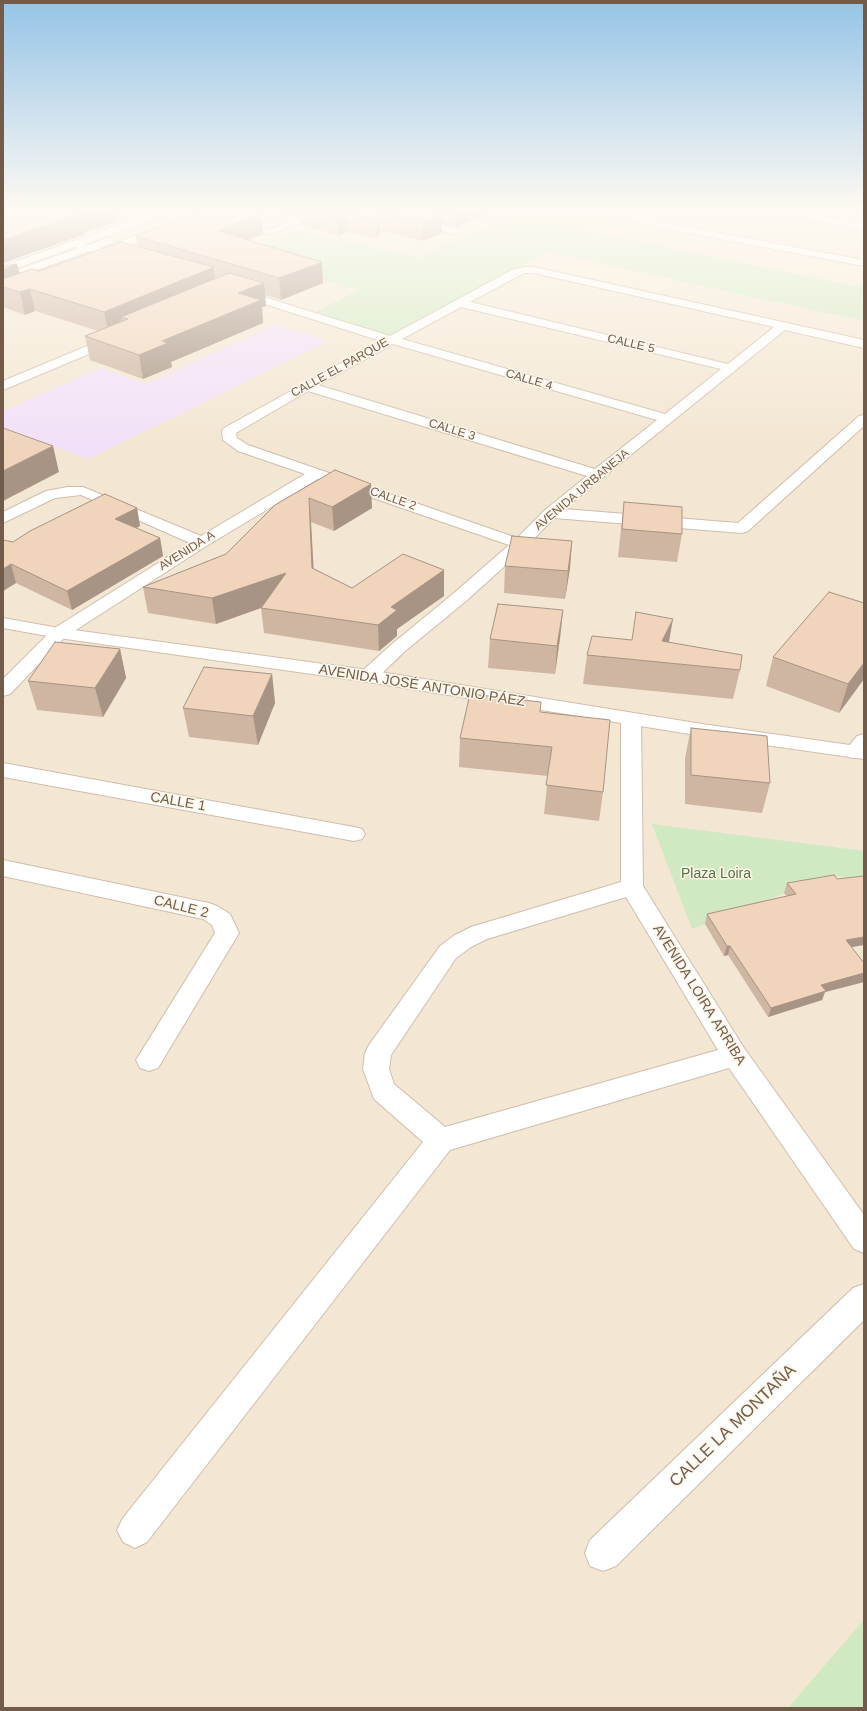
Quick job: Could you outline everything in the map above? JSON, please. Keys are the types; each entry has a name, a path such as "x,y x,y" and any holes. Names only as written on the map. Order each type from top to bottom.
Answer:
{"street":[{"name":"CALLE EL PARQUE","path":"229,431 307,386 486,289"},
{"name":"CALLE EL PARQUE","path":"618,289 784,326"},
{"name":"CALLE 4","path":"226,290 391,340 667,420"},
{"name":"CALLE 5","path":"460,303 731,368"},
{"path":"784,326 864,344"},
{"name":"AVENIDA URBANEJA","path":"368,676 398,648 460,597 520,544 550,513 784,326"},
{"path":"3,386 128,333"},
{"name":"CALLE 3","path":"307,386 598,475"},
{"path":"550,513 742,528 864,418"},
{"name":"CALLE 2","path":"229,431 230,440 243,448 520,544"},
{"name":"AVENIDA A","path":"3,690 59,633 202,542 317,473"},
{"path":"3,518 51,494 68,491 83,491 202,542"},
{"name":"AVENIDA JOSÉ ANTONIO PÁEZ","path":"3,623 59,633 368,676 630,719 861,748"},
{"path":"440,1140 383,1091 376,1069 378,1053 448,952 462,941 479,933 632,887 630,719"},
{"name":"CALLE 1","path":"3,770 354,834"},
{"name":"CALLE 2","path":"3,868 209,912 222,920 227,933 149,1060"},
{"name":"AVENIDA LOIRA ARRIBA","path":"632,887 735,1056 864,1239"},
{"path":"134,1530 440,1140 735,1056"},
{"name":"CALLE LA MONTAÑA","path":"603,1553 864,1299"}],"shaded area":[{"path":"3,289 864,289 864,1708 3,1708"},
{"path":"275,325 328,341 88,459 3,427 3,411 101,368 146,384"}],"green space":[{"path":"355,289 478,289 389,336 315,312 359,290"},
{"path":"716,289 864,289 864,321"},
{"name":"Plaza Loira","path":"652,824 864,851 864,878 829,876 692,929"},
{"path":"864,1620 864,1708 788,1708"}],"building":[{"path":"9,289 161,289 104,312 30,289 20,292"},
{"path":"190,289 249,289 238,293 261,300 162,341 168,343 139,355 85,336 128,319 121,317"},
{"path":"3,428 53,446 3,471"},
{"path":"335,470 371,484 332,507 309,498 312,568 352,588 403,554 444,570 391,607 397,610 378,625 261,608 286,573 212,598 143,587 226,554 275,505"},
{"path":"105,494 137,508 115,519 160,538 67,591 11,564 3,569 3,540 13,542 30,531"},
{"path":"624,502 682,507 682,534 622,529"},
{"path":"512,536 572,541 568,571 505,566"},
{"path":"829,592 864,603 864,663 848,684 773,657"},
{"path":"498,604 563,610 557,646 490,639"},
{"path":"636,612 673,619 662,641 742,655 740,670 587,655 592,636 632,640"},
{"path":"55,642 120,649 95,688 28,681"},
{"path":"204,667 272,674 253,716 183,708"},
{"path":"470,694 541,702 540,712 610,720 603,792 546,785 552,747 460,738"},
{"path":"691,728 767,736 770,783 691,775"},
{"path":"834,875 837,879 864,876 864,937 846,940 864,963 864,973 821,985 826,991 771,1008 730,946 727,946 707,914 796,894 787,883"}]}
